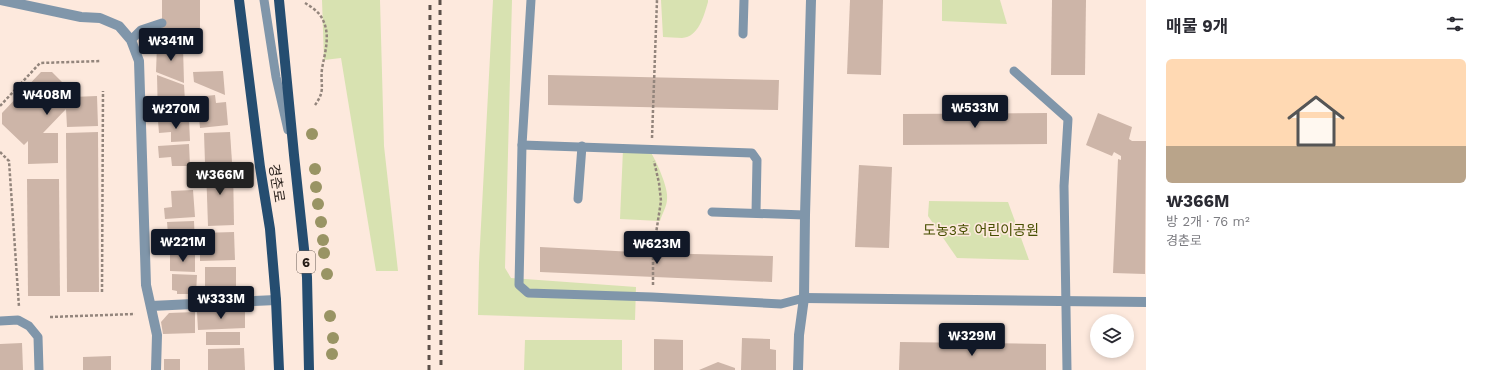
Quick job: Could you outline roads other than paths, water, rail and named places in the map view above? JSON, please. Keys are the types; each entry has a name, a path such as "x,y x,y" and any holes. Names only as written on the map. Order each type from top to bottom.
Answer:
{"main road":[{"name":"경춘로","path":"239,0 260,167 270,229 276,300 278,370"},
{"name":"경춘로","path":"279,0 307,277 309,370"}],"street":[{"path":"1,0 80,17 100,18 119,26 131,40 139,61 146,285 156,335 156,370"},
{"path":"798,370 799,335 804,298 811,0"},
{"path":"804,298 1146,302"},
{"path":"150,306 276,300"}],"lane":[{"path":"264,0 276,77 294,155"},
{"path":"531,0 522,145 518,285 528,293 652,296 781,304 804,298"},
{"path":"743,34 744,0"},
{"path":"131,40 141,30 162,23"},
{"path":"1014,71 1068,119 1064,186 1067,370"},
{"path":"522,145 752,153 757,160 756,213"},
{"path":"578,199 582,146"},
{"path":"712,212 805,215"},
{"path":"0,320 18,320 29,326 38,337 39,370"}],"railway":[{"path":"429,370 430,0"},
{"path":"440,0 441,370"}],"park label":[{"name":"도농3호 어린이공원","path":"981,230"}]}
